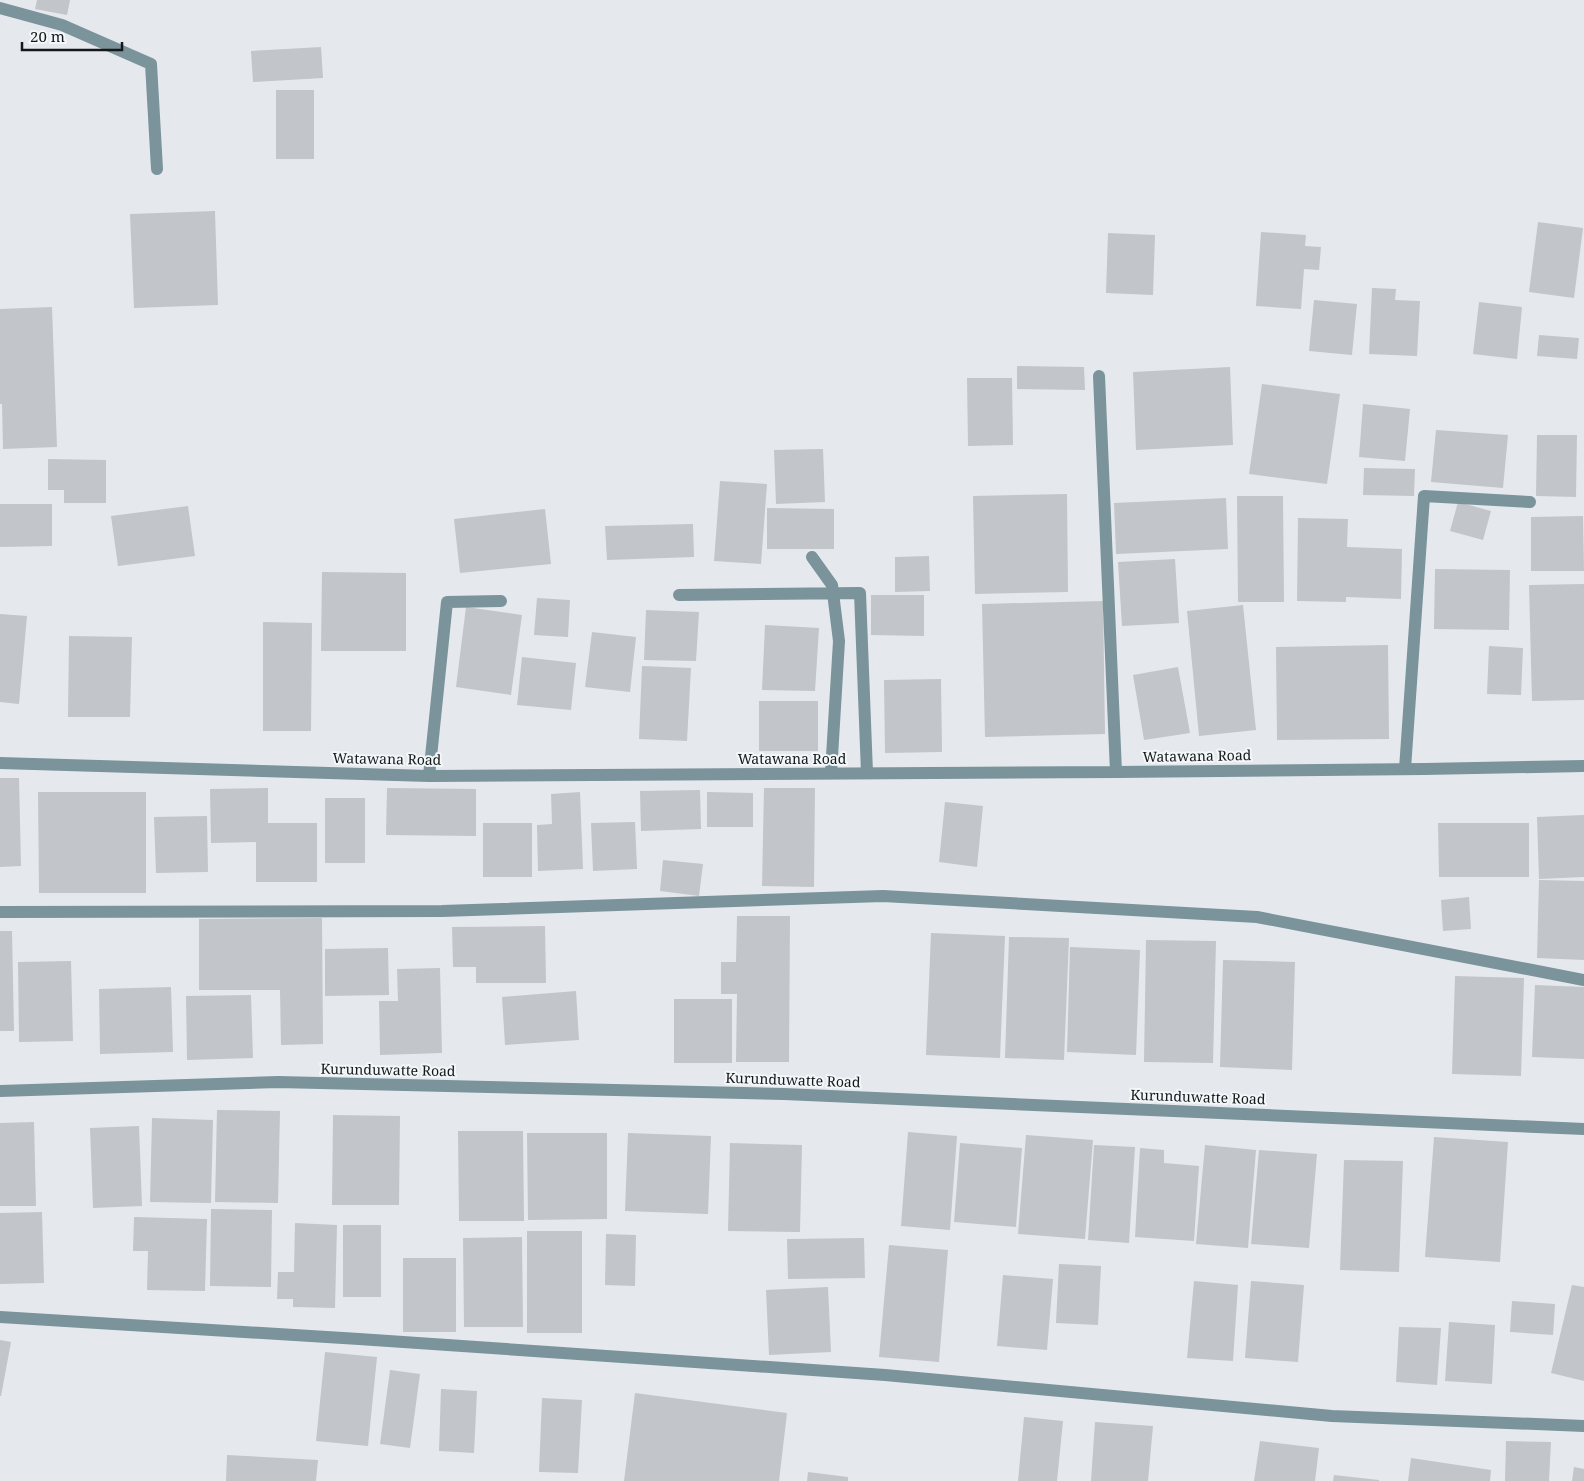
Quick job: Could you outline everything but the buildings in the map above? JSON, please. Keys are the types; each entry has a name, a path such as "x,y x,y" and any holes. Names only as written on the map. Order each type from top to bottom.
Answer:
{"street":[{"path":"0,8 62,25 151,64 158,169"},
{"path":"1099,376 1116,772"},
{"path":"1405,769 1424,496 1530,502"},
{"path":"812,557 832,585 839,641 831,774"},
{"path":"679,595 860,593 867,773"},
{"path":"429,776 447,602 501,601"},
{"name":"Watawana Road","path":"0,764 429,776 1116,772 1584,766"},
{"path":"0,912 442,911 883,896 1257,917 1584,980"},
{"name":"Kurunduwatte Road","path":"0,1091 278,1082 784,1094 1584,1129"},
{"path":"0,1317 875,1374 1332,1416 1584,1426"}]}
